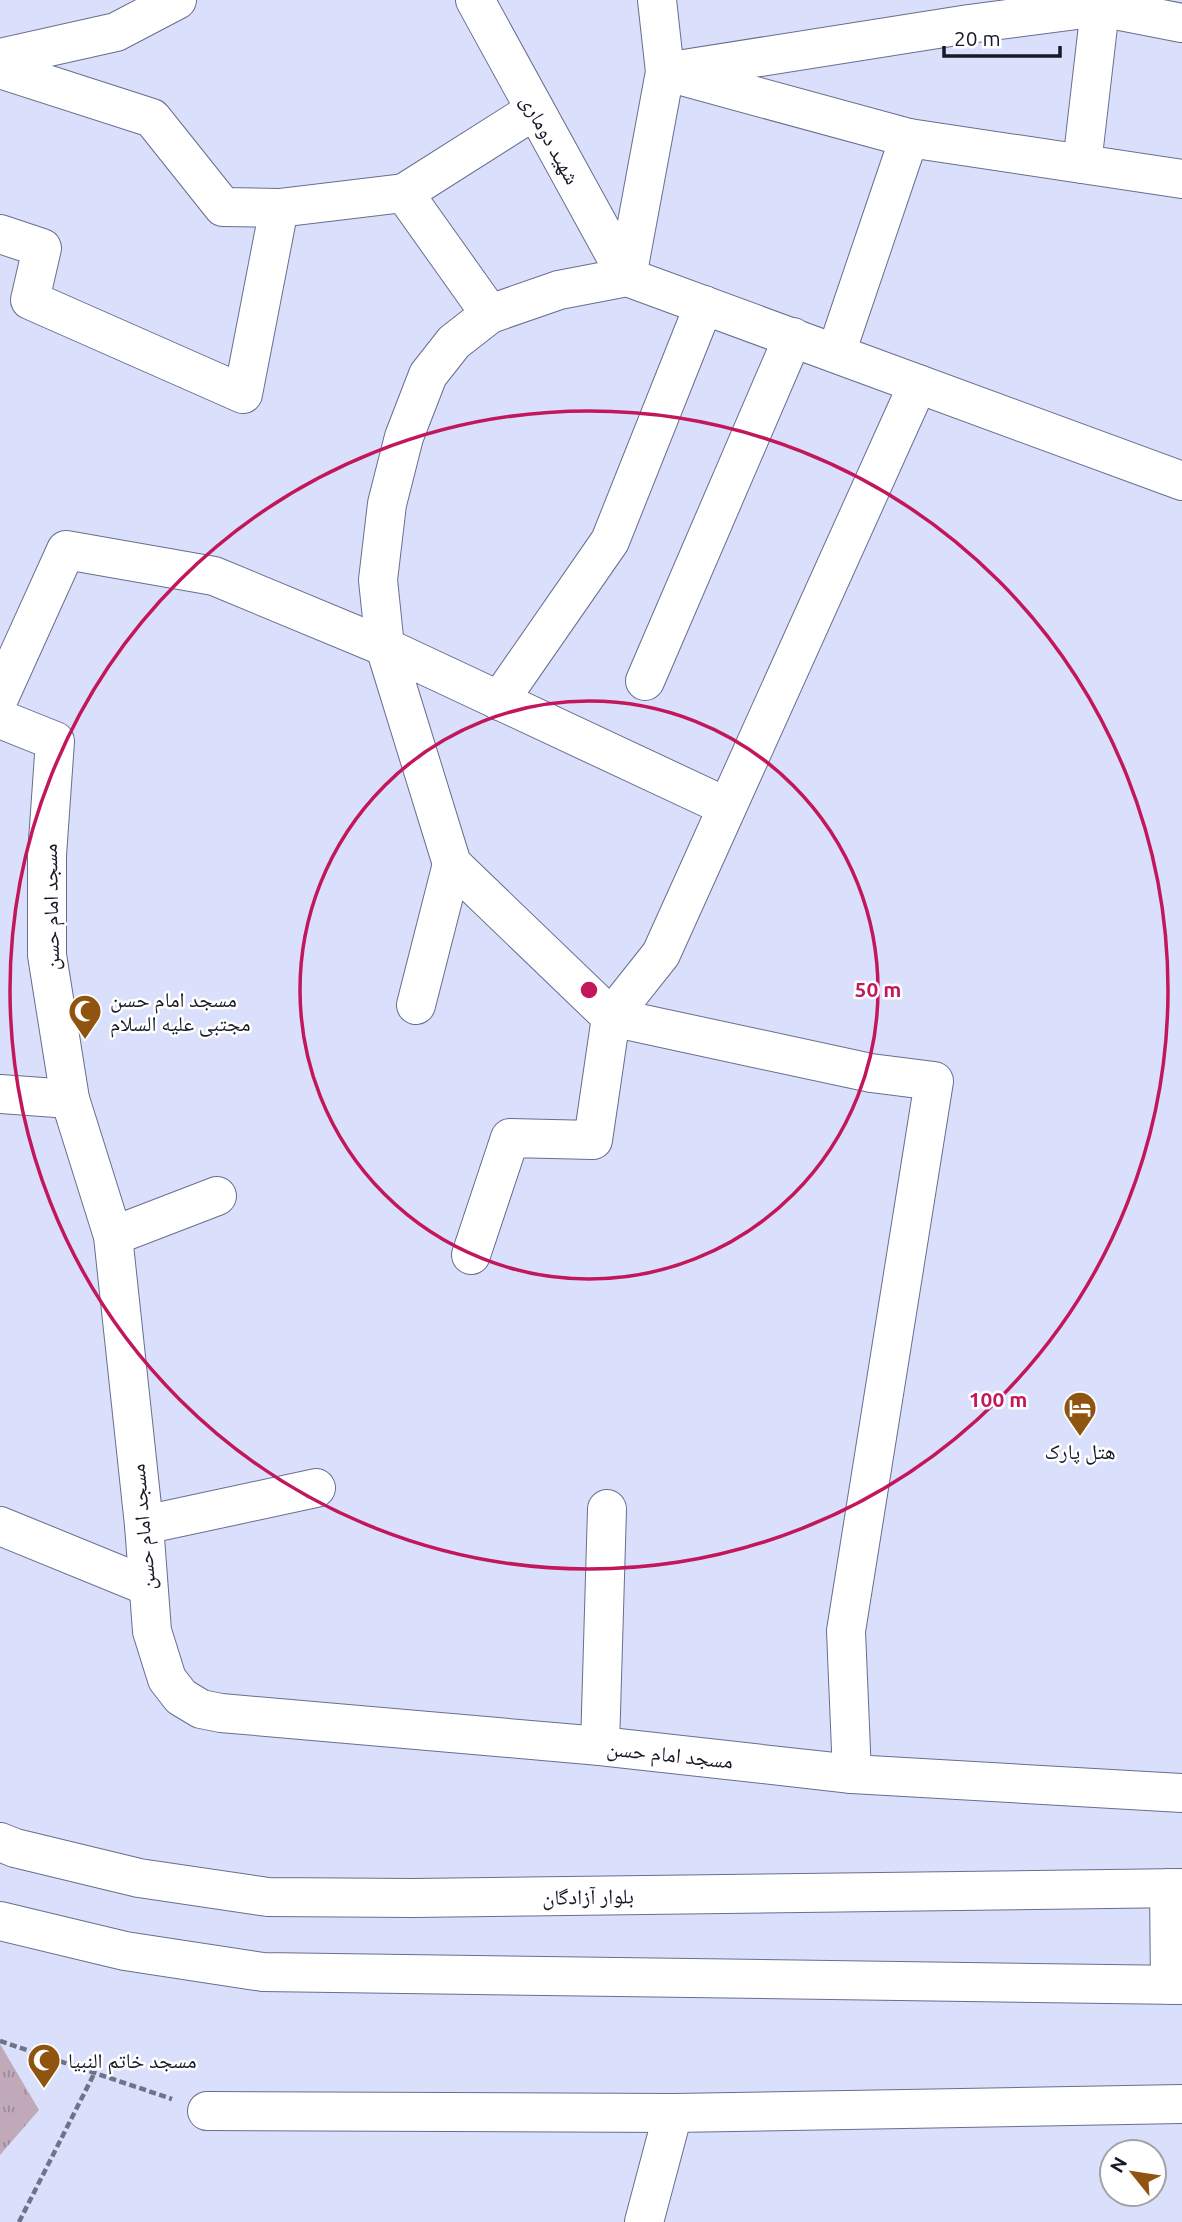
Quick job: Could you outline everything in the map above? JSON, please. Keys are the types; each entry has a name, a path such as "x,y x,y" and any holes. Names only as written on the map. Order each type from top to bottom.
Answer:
{"street":[{"path":"0,58 116,32 177,0"},
{"name":"شهید دوماری","path":"475,0 627,277"},
{"path":"627,277 665,72 657,0"},
{"path":"665,72 1101,4 1182,23"},
{"path":"1082,164 1101,4"},
{"path":"0,69 152,118 223,207 279,208 404,193 535,110"},
{"path":"665,72 909,138 1182,179"},
{"path":"836,353 909,138"},
{"path":"404,193 490,314"},
{"path":"0,234 42,248 30,300 243,394 279,208"},
{"path":"852,1774 846,1631 934,1081 871,1073 611,1017 453,864 384,647 378,580 387,504 404,437 428,375 454,342 490,314 559,290 627,277 1182,481"},
{"path":"499,701 610,541 704,304"},
{"path":"645,681 793,337"},
{"path":"471,1255 510,1138 593,1140 611,1017 661,954 919,384"},
{"path":"0,696 66,550 214,576 384,647 727,807"},
{"name":"مسجد امام حسن","path":"0,719 55,741 47,855 47,955 70,1099 113,1236 144,1525 152,1631 167,1679 181,1697 201,1709 221,1713 600,1746 852,1774 1182,1793"},
{"path":"416,1005 453,864"},
{"path":"0,1094 70,1099"},
{"path":"113,1236 217,1196"},
{"path":"144,1525 316,1488"},
{"path":"600,1746 607,1509"},
{"path":"0,1526 147,1586"},
{"name":"بلوار آزادگان","path":"0,1842 139,1878 268,1897 413,1898 1176,1888"},
{"path":"0,1921 125,1951 263,1972 1176,1985 1176,1888"},
{"path":"207,2111 673,2113 1182,2104"},
{"path":"644,2222 673,2113"}],"path":[{"path":"0,2041 207,2111"},
{"path":"19,2222 94,2071"}],"green space":[{"path":"0,2044 39,2110 0,2155"}],"place":[{"name":"مسجد امام حسن مجتبی علیه السلام","path":"85,1041"},
{"name":"هتل پارک","path":"1080,1438"},
{"name":"مسجد خاتم النبیا","path":"44,2090"}]}
